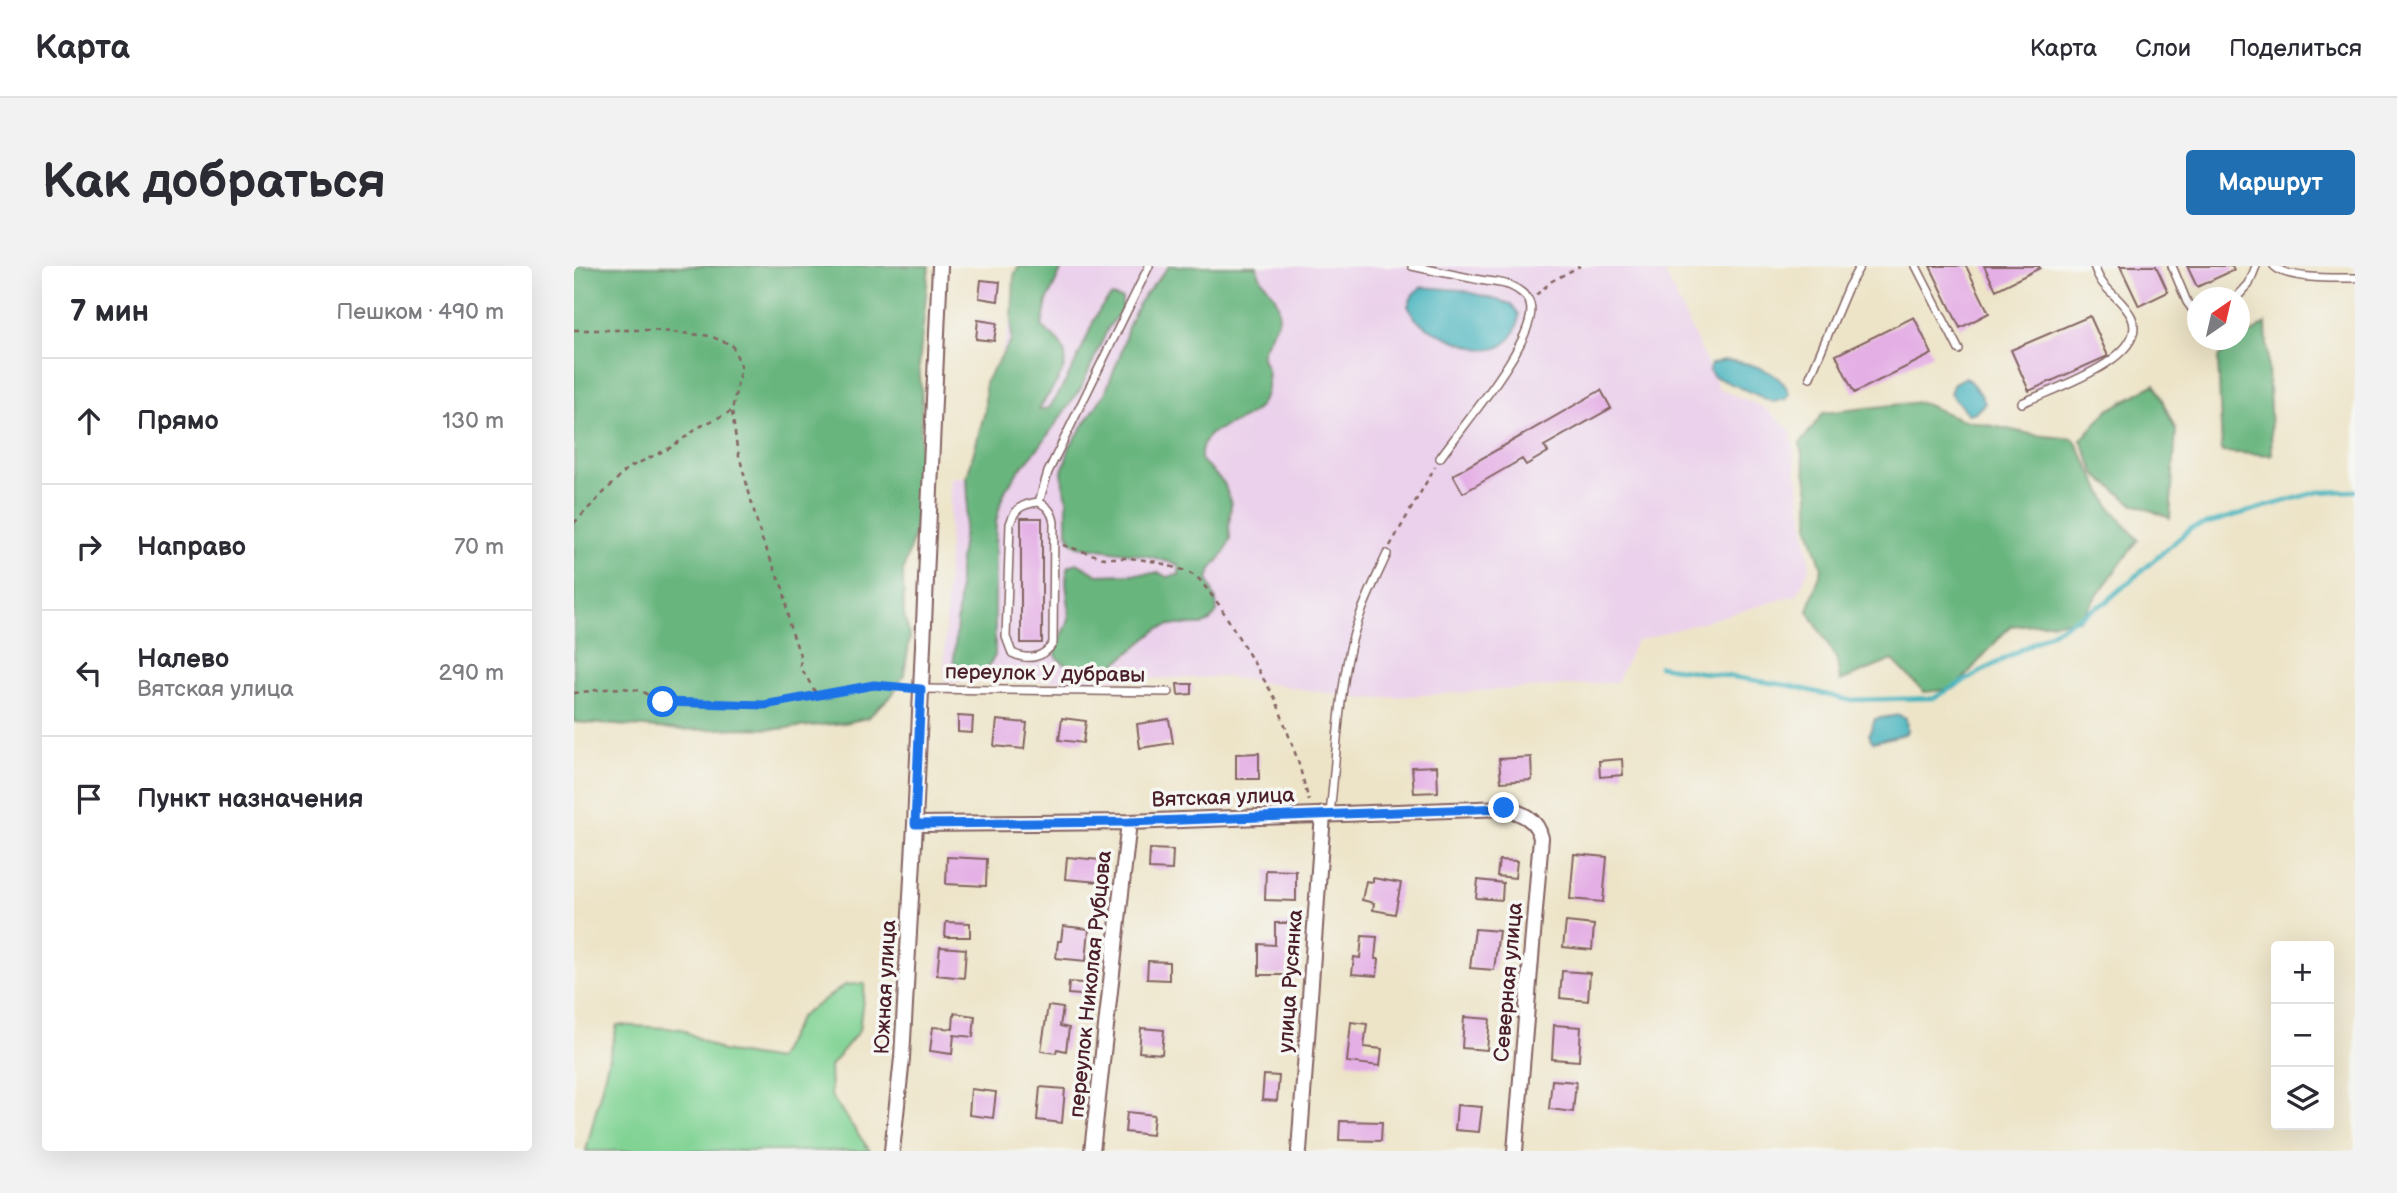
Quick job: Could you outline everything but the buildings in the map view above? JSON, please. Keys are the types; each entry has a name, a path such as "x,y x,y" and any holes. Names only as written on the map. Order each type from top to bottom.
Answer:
{"street":[{"name":"Южная улица","path":"892,1151 902,1058 915,824 940,266"},
{"name":"Вятская улица","path":"915,824 1129,822 1504,808 1531,819"},
{"name":"улица Русянка","path":"1299,1151 1322,815"},
{"name":"Северная улица","path":"1516,1151 1541,838 1539,828 1531,819"},
{"name":"переулок Николая Рубцова","path":"1092,1151 1129,822"}],"lane":[{"path":"1039,502 1048,472 1149,266"},
{"path":"1412,266 1511,286 1530,300 1531,314 1508,365 1440,458"},
{"path":"1810,377 1848,287 1860,266"},
{"path":"1916,266 1959,350"},
{"path":"2022,403 2106,365 2123,352 2132,339 2135,330 2133,319 2127,308 2101,281 2094,266"},
{"path":"2172,266 2187,302"},
{"path":"2246,287 2256,266"},
{"path":"2274,266 2280,272 2323,278 2355,278"},
{"path":"1039,502 1052,513 1055,541 1053,643 1048,652 1041,656 1020,657 1012,653 1006,638 1010,524 1017,509 1025,503 1039,502"},
{"path":"1322,815 1350,648 1359,616 1387,554"},
{"name":"переулок У дубравы","path":"921,689 1169,692"}],"path":[{"path":"1530,300 1552,281 1580,266"},
{"path":"574,330 652,330 710,336 732,345 741,366 732,411 737,448 761,537 784,591 789,624 801,658 800,666 817,695"},
{"path":"574,523 628,468 732,411"},
{"path":"1387,554 1440,458"},
{"path":"1055,541 1104,558 1157,562 1188,572 1199,579 1220,606 1276,700 1298,761 1322,815"},
{"path":"574,693 623,688 663,702 764,705 874,685 921,689"}],"shaded area":[{"path":"1026,266 1669,266 1663,269 1719,389 1765,408 1791,431 1810,566 1797,595 1636,641 1617,682 1364,699 1227,677 945,683 951,479 967,477"}],"green space":[{"path":"574,266 929,266 919,366 922,398 917,511 914,535 903,571 904,615 910,637 904,675 892,695 867,718 844,723 777,729 686,730 574,722"},
{"path":"1019,266 1063,266 1047,301 1042,326 1061,345 1065,362 1059,379 1039,410 1049,408 1059,393 1102,306 1112,296 1122,299 1122,309 1108,328 1081,388 1006,489 996,522 995,656 981,677 960,678 953,669 959,568 968,499 967,477 985,411 985,382 1011,341 1014,275"},
{"path":"1169,266 1257,266 1279,309 1278,321 1262,354 1267,369 1265,396 1258,408 1248,416 1216,431 1207,437 1202,446 1201,460 1224,483 1231,504 1230,539 1225,552 1211,569 1208,580 1217,612 1210,621 1201,625 1170,625 1158,629 1109,669 1072,669 1057,658 1056,652 1057,642 1066,627 1069,615 1066,580 1069,566 1077,563 1098,575 1179,575 1179,565 1148,556 1078,546 1071,541 1067,532 1067,498 1062,471 1070,446 1105,393 1140,301"},
{"path":"2266,323 2272,455 2222,452 2218,357 2228,350 2250,350 2250,334"},
{"path":"2155,384 2176,431 2170,518 2132,503 2096,475 2081,440 2108,410"},
{"path":"1920,402 1960,419 2035,435 2074,439 2110,507 2138,540 2079,620 2010,626 1954,689 1924,692 1893,660 1840,681 1837,660 1808,611 1822,568 1809,528 1809,492 1800,444 1823,413"},
{"path":"865,983 859,1031 830,1066 831,1096 870,1151 586,1151 617,1025 681,1029 722,1051 777,1060 800,1017 845,985"}],"water":[{"path":"1421,287 1461,290 1511,304 1519,314 1515,331 1503,345 1492,349 1464,344 1442,335 1417,320 1408,306 1413,294"},
{"path":"1724,360 1752,365 1771,373 1785,385 1789,393 1787,399 1773,402 1713,376 1709,370 1711,364"},
{"path":"1966,377 1985,403 1976,412 1968,414 1950,393 1954,383"},
{"path":"1899,715 1906,718 1905,734 1873,742 1869,735 1875,719"}],"waterway":[{"path":"1659,666 1792,686 1848,700 1934,698 2106,602 2191,528 2317,492 2355,491"}],"route":[{"path":"663,702 764,705 874,685 921,689 915,824 1129,822 1504,808"}]}
